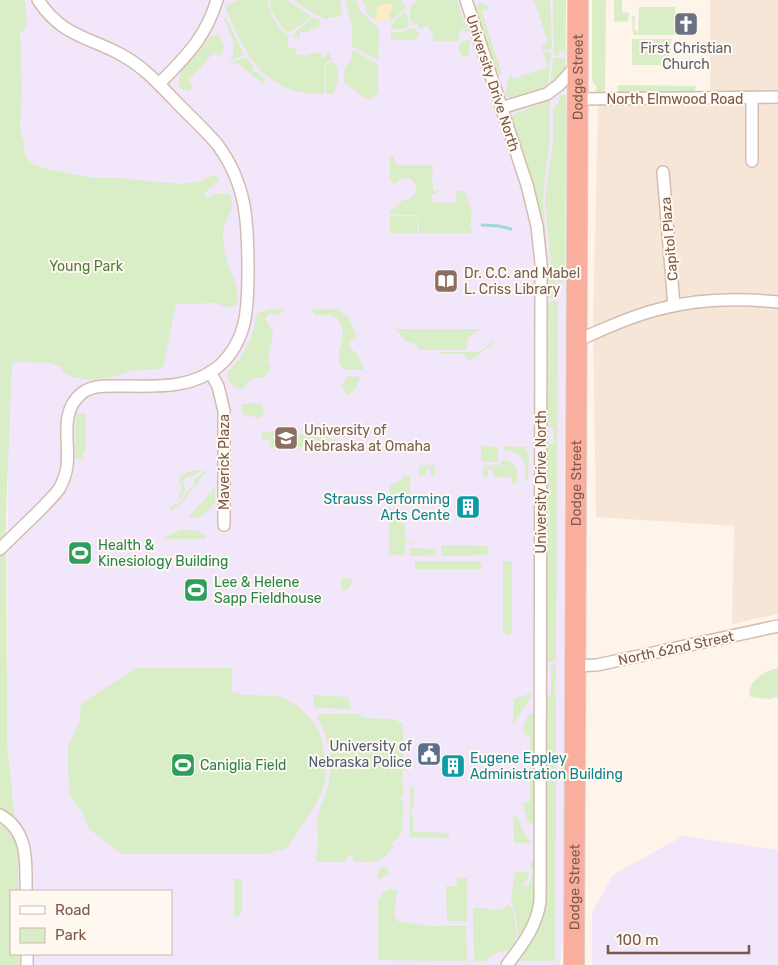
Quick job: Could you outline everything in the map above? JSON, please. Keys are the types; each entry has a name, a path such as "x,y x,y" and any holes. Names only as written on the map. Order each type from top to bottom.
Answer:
{"highway":[{"name":"Dodge Street","path":"574,965 578,0"}],"street":[{"path":"0,549 59,489 65,476 67,464 68,414 71,405 81,394 95,387 104,386 176,385 210,372 219,366 232,350 245,324 248,299 248,234 246,214 238,181 223,154 204,130 159,84 136,64 121,55 77,36 63,27 46,12 38,0"},
{"path":"159,84 196,44 209,23 217,0"},
{"name":"University Drive North","path":"466,0 527,185 540,248 542,290 540,902 529,936 506,965"},
{"path":"501,108 547,94 559,85 578,64"},
{"name":"North Elmwood Road","path":"577,100 752,99 777,97"},
{"path":"752,99 752,161"},
{"name":"Capitol Plaza","path":"663,172 674,306"},
{"path":"576,341 635,316 674,306 711,300 778,302"},
{"name":"Maverick Plaza","path":"210,372 218,386 224,411 224,525"},
{"name":"North 62nd Street","path":"574,666 598,665 778,626"},
{"path":"0,815 10,821 24,844 26,890"}],"shaded area":[{"name":"University of Nebraska at Omaha","path":"9,0 566,0 563,934 560,965 19,965 19,955 172,955 172,890 18,890 18,849 7,741 8,362 162,363 10,183"},
{"path":"710,0 778,0 778,91 710,95"},
{"path":"778,101 778,614 732,624 734,526 596,517 593,325 598,105 744,106","holes":["689,295 732,295 600,323"]},
{"path":"683,836 778,850 778,965 592,965 592,913 613,875"}],"green space":[{"name":"Young Park","path":"0,0 24,0 27,17 26,28 20,33 22,89 20,129 25,156 34,165 94,178 117,178 180,184 201,181 217,176 219,181 205,192 205,199 214,194 230,194 232,205 224,228 223,241 238,294 236,305 228,308 216,303 176,304 163,367 129,371 116,376 89,380 72,377 64,372 60,366 50,363 15,362 12,364 6,513 7,741 18,850 18,890 10,890 10,955 19,955 19,965 0,965"},
{"path":"238,0 269,0 268,4 272,16 282,31 290,37 288,38 288,48 295,48 296,54 308,56 318,53 322,54 324,58 329,52 332,60 325,63 324,94 303,92 286,87 271,79 260,69 249,56 225,6"},
{"path":"271,0 287,0 311,16 307,21 289,32 285,31 270,9"},
{"path":"293,0 340,0 343,14 338,17 330,17 327,20"},
{"path":"345,0 356,0 360,11 379,29 378,60 352,46 352,25"},
{"path":"362,0 400,0 406,7 392,21 389,21 391,18 389,12 393,6 390,3 379,5 376,9 378,13 374,20 365,11 367,8"},
{"path":"418,0 457,0 468,33 460,29 459,41 434,41 429,27 424,26 420,29 418,24 414,25 410,18 410,7"},
{"path":"534,0 550,0 552,49 542,50 541,45 548,42"},
{"path":"553,0 566,0 565,69 563,74 550,85 553,58 565,57 564,51 559,51 559,56 554,54"},
{"path":"592,0 606,0 605,89 603,93 595,91 597,88 592,80"},
{"path":"614,0 622,0 622,12 629,13 628,21 614,22"},
{"path":"481,3 486,4 488,7 488,9 482,12 502,74 496,75 475,10"},
{"path":"639,7 675,7 676,35 633,35 632,15 635,17 634,29 638,34"},
{"path":"404,12 406,13 409,26 403,29 391,29 391,25"},
{"path":"313,17 320,20 319,28 311,29 309,32 300,32 300,39 293,37 297,31"},
{"path":"226,18 244,55 228,64 232,58 234,47 232,36 224,19"},
{"path":"412,28 419,33 416,40 391,40 391,32 403,32"},
{"path":"218,33 224,47 222,55 220,56 214,52 189,80 193,87 189,91 183,90 178,85 181,72 211,36 216,36"},
{"path":"632,39 671,39 670,65 632,65"},
{"path":"470,40 469,56 462,57 459,51 459,43"},
{"path":"352,50 378,64 378,93 370,100 344,83 345,68 351,60"},
{"path":"543,52 551,52 548,87 514,99 507,97 505,94 510,73 513,79 548,67"},
{"path":"246,57 253,67 253,72 258,72 266,80 263,84 236,62 231,67 235,61"},
{"path":"333,62 338,73 337,82 333,94 326,94 326,64"},
{"path":"620,85 696,86 696,88 693,93 619,93 617,87"},
{"path":"558,95 566,95 565,283 564,280 560,284 551,265 545,200 553,142 553,107 559,103 560,98"},
{"path":"549,99 550,142 543,200 548,265 557,284 558,299 547,298 546,257 510,116"},
{"path":"394,156 394,161 398,165 433,165 432,179 434,191 439,190 439,192 432,194 432,202 455,203 457,190 465,191 472,213 470,225 472,233 419,233 418,215 390,214 403,200 411,198 416,192 415,185 410,178 400,179 395,184 390,181 390,158"},
{"path":"390,216 417,216 417,233 390,233"},
{"path":"558,301 556,661 548,662 548,672 546,671 546,516 550,516 550,511 546,510 547,444 554,444 553,427 547,426 547,302"},
{"path":"271,309 283,310 280,315 270,314 265,318 273,332 268,361 271,369 263,378 251,380 243,389 235,387 228,381 227,374 249,343 257,313"},
{"path":"312,309 339,309 342,314 348,316 357,337 348,346 358,355 364,370 345,370 339,363 339,349 343,335 341,325 332,315 315,315"},
{"path":"395,329 480,329 468,338 467,350 420,350 415,344 407,342"},
{"path":"501,339 470,361 464,354 439,354 439,352 480,352 491,342"},
{"path":"348,376 360,377 356,388 347,396 342,385"},
{"path":"261,403 264,414 260,418 243,415 241,404"},
{"path":"76,413 86,413 86,450 83,451 83,459 76,459 75,457"},
{"path":"278,430 293,433 292,447 270,447 270,440 262,440 262,433"},
{"path":"298,434 337,440 336,447 298,447"},
{"path":"481,446 498,447 498,462 481,462"},
{"path":"504,446 526,447 529,454 528,481 525,481 525,464 521,456 504,450"},
{"path":"501,461 511,462 517,468 517,483 512,483 511,477 493,477 493,470 488,470 488,477 483,477 483,465 500,465"},
{"path":"419,465 435,465 435,476 431,476 431,470 426,470 426,476 419,476"},
{"path":"199,470 206,472 181,504 171,511 170,508 175,504 178,505 190,488 194,486 194,480 202,474 201,471 192,477 185,478 183,483 186,490 178,501 182,489 179,477 190,471"},
{"path":"404,476 410,476 410,504 389,504 389,486 398,482"},
{"path":"215,487 215,503 201,516 197,518 189,517"},
{"path":"389,509 402,509 402,524 405,524 405,542 423,542 405,543 405,555 389,554"},
{"path":"181,530 197,532 206,536 206,539 164,539"},
{"path":"441,545 488,546 487,555 442,556"},
{"path":"409,548 436,549 436,555 410,556"},
{"path":"415,561 480,561 482,569 415,569"},
{"path":"503,561 510,561 512,563 512,631 510,635 505,635 503,631"},
{"path":"343,577 353,581 348,589 342,591 341,580"},
{"path":"551,665 556,665 555,961 517,961 528,945 530,945 540,925 545,903 546,696 551,695"},
{"path":"136,668 232,668 232,692 239,693 240,695 279,696 297,705 312,720 320,734 326,761 325,783 317,803 287,848 266,854 121,854 88,828 84,815 70,796 68,746 79,724 81,704"},
{"path":"778,668 778,697 769,699 751,697 749,694 750,688 755,680 759,676"},
{"path":"529,694 531,696 530,700 515,723 513,722 514,699"},
{"path":"313,695 348,697 351,709 315,708"},
{"path":"530,713 533,713 535,717 534,823 532,824 528,822 523,805 530,802 530,736 524,734 524,729"},
{"path":"321,714 361,714 361,717 389,719 403,724 401,729 403,729 403,748 401,748 401,751 403,751 403,765 401,765 401,768 403,768 403,780 401,780 401,783 403,783 403,797 401,797 401,800 403,801 403,815 401,815 401,818 403,818 403,830 401,830 401,833 394,842 391,842 391,845 394,845 390,851 377,861 353,862 353,856 347,856 346,862 318,862 316,860 317,819 330,777 327,741 316,716"},
{"path":"414,786 414,807 411,807 413,832 449,833 449,838 410,837 410,789"},
{"path":"513,815 517,816 523,832 532,843 514,842"},
{"path":"531,862 534,865 532,911 526,928 517,941 517,922 511,898 515,872 529,872 528,878 523,883 523,886 527,887 533,871 530,866"},
{"path":"385,866 390,873 378,880 379,869"},
{"path":"457,878 467,878 467,921 447,921 446,886 457,886"},
{"path":"234,879 242,879 242,912 239,916 234,917"},
{"path":"391,888 392,891 394,889 397,890 394,914 397,921 428,926 466,926 467,961 378,960 378,899 380,899 382,893"},
{"path":"509,904 515,921 516,937 514,942 508,951 497,952 485,961 476,961 474,958 473,908 496,910 505,908"}],"sand":[{"path":"388,3 393,7 389,11 390,20 375,21 378,13 377,6"}],"waterway":[{"path":"482,225 511,229"}],"place":[{"name":"First Christian Church","path":"686,24"},
{"name":"Dr. C.C. and Mabel L. Criss Library","path":"446,281"},
{"name":"University of Nebraska at Omaha","path":"286,438"},
{"name":"Strauss Performing Arts Cente","path":"468,507"},
{"name":"Health & Kinesiology Building","path":"80,553"},
{"name":"Lee & Helene Sapp Fieldhouse","path":"196,590"},
{"name":"University of Nebraska Police","path":"429,754"},
{"name":"Caniglia Field","path":"183,765"},
{"name":"Eugene Eppley Administration Building","path":"453,766"}]}
